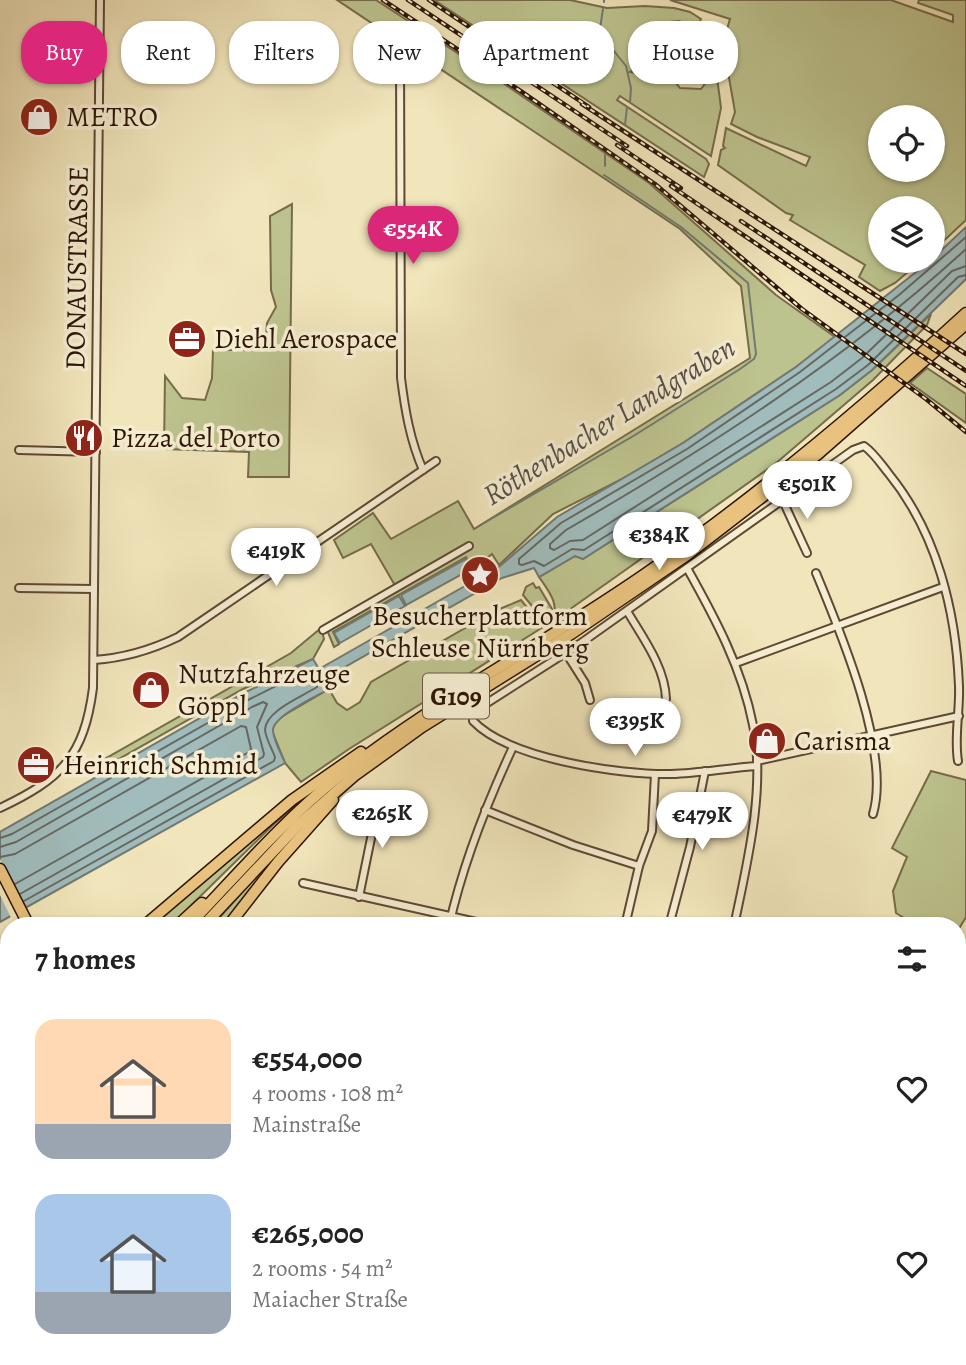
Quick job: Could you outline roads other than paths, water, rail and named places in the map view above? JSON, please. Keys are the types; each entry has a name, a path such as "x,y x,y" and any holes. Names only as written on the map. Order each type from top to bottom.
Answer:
{"highway":[{"name":"G109","path":"197,917 283,826 326,787 410,725 611,597 719,521 838,427 966,313"},
{"name":"G109","path":"212,917 297,826 366,766 422,727 580,628 687,555 818,454 966,324"},
{"path":"155,917 299,794 397,728 410,725"},
{"path":"235,917 309,826 366,766"},
{"path":"0,869 24,917"},
{"path":"187,917 240,871"},
{"path":"13,897 20,917"}],"street":[{"name":"DONAUSTRASSE","path":"0,808 46,783 62,769 73,755 89,719 94,660 100,0"},
{"path":"399,84 401,378 405,413 423,470"},
{"path":"958,761 956,752 959,716 957,652 953,619 933,552 920,520 901,490 864,446 853,450 627,611 476,709 472,715 473,721 489,735 513,747 579,763 655,774 757,764 870,734 959,716"},
{"path":"19,450 96,452"},
{"path":"94,660 120,658 178,637 436,461"},
{"path":"783,502 807,553"},
{"path":"323,630 469,546"},
{"path":"687,568 736,663 754,726 757,764 751,832 736,917"},
{"path":"816,573 858,683 877,779 873,814"},
{"path":"736,663 943,587"},
{"path":"19,588 94,589"},
{"path":"627,611 654,657 666,684 666,699"},
{"path":"566,653 585,683 590,699"},
{"path":"303,883 451,917 470,850 513,747"},
{"path":"671,917 690,847 705,771"},
{"path":"627,917 639,866 652,831 655,774"},
{"path":"359,897 379,799"},
{"path":"485,810 573,845 639,866"}],"water":[{"path":"966,227 966,279 872,370 840,395 583,559 575,556 539,577 534,568 502,578 324,679 329,689 287,713 274,725 275,739 285,763 9,917 0,917 0,832 244,693 313,659 319,669 500,566 557,517 683,443 796,367 915,273 945,273 945,247"},
{"path":"466,559 471,569 406,605 401,595"},
{"path":"399,596 405,606 340,643 334,633"}],"waterway":[{"name":"Röthenbacher Landgraben","path":"603,9 600,29 626,66 631,88 630,102"},
{"name":"Röthenbacher Landgraben","path":"625,125 627,107"},
{"name":"Röthenbacher Landgraben","path":"605,154 605,166"},
{"name":"Röthenbacher Landgraben","path":"484,523 635,435 740,369 754,359 756,354 748,283 681,227 604,175"}],"railway":[{"path":"383,0 655,184 802,309 926,399 966,432"},
{"path":"408,0 627,146"},
{"path":"429,0 589,107"},
{"path":"582,104 966,354"},
{"path":"617,145 681,188"},
{"path":"671,186 966,386"},
{"path":"741,221 966,371"}],"place":[{"name":"METRO","path":"39,117"},
{"name":"Diehl Aerospace","path":"187,339"},
{"name":"Pizza del Porto","path":"84,438"},
{"name":"Besucherplattform Schleuse Nürnberg","path":"480,575"},
{"name":"Nutzfahrzeuge Göppl","path":"151,690"},
{"name":"Carisma","path":"767,741"},
{"name":"Heinrich Schmid","path":"36,765"}]}
